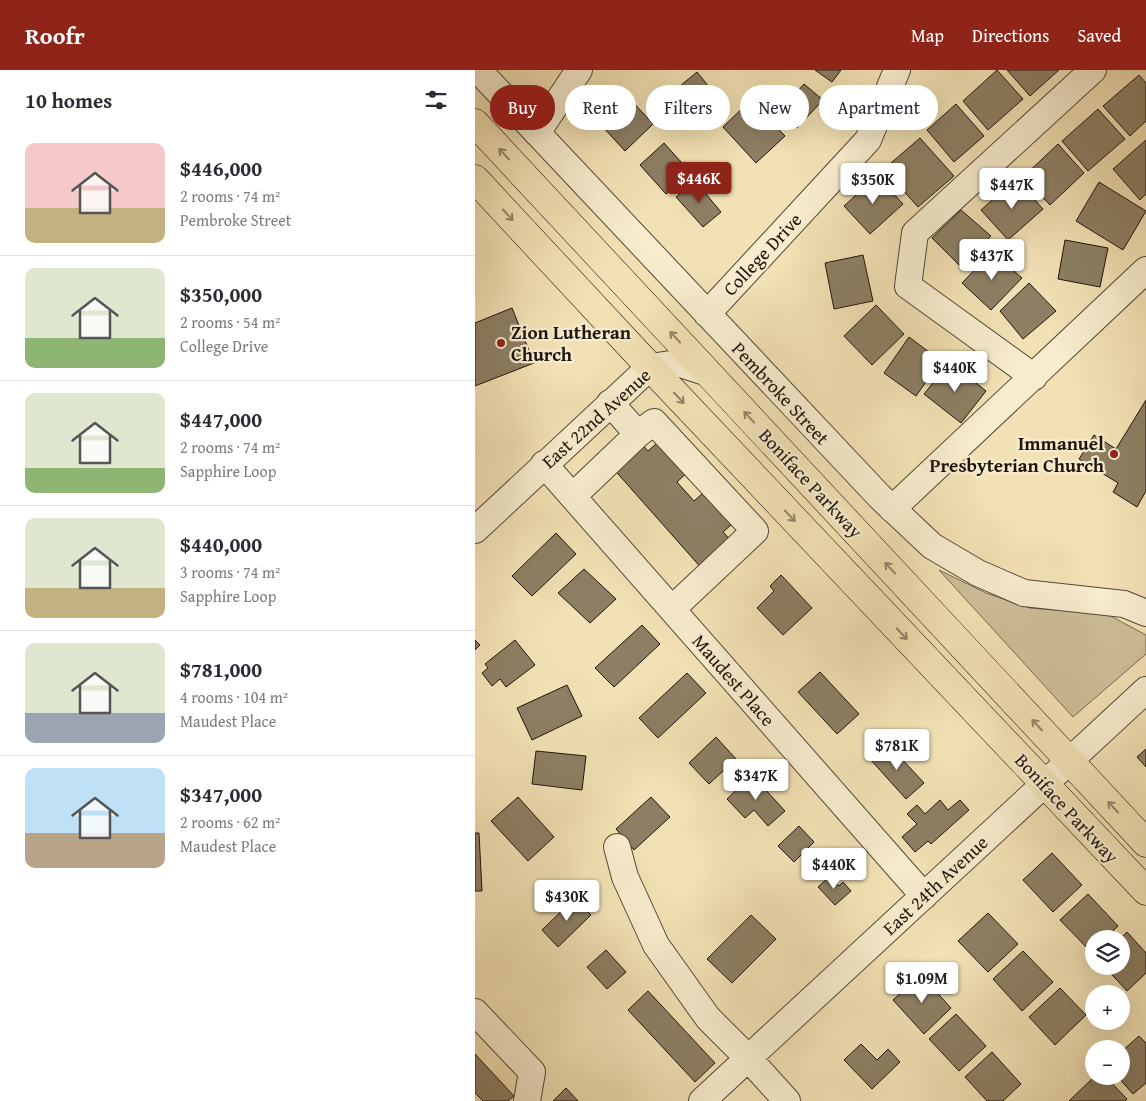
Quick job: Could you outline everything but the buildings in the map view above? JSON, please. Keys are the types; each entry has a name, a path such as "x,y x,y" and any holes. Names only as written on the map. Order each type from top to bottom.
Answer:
{"main road":[{"name":"Boniface Parkway","path":"475,124 1146,843"},
{"name":"Boniface Parkway","path":"475,179 649,367 1146,891"}],"street":[{"name":"Pembroke Street","path":"478,70 892,509 932,546 978,573 1024,593 1124,604 1146,613"},
{"path":"537,133 579,70"},
{"name":"College Drive","path":"707,314 868,140 897,70"},
{"path":"1033,377 907,286 915,233 1093,70"},
{"path":"892,509 1146,270"},
{"name":"East 22nd Avenue","path":"475,530 649,367 677,363 708,373"},
{"path":"610,403 638,434"},
{"path":"573,496 638,434 654,422 755,531 671,609"},
{"name":"Maudest Place","path":"544,464 924,896"},
{"name":"East 24th Avenue","path":"701,1101 1146,690"},
{"path":"617,846 625,876 656,945 708,1018 787,1101"},
{"path":"475,1012 532,1072 527,1101"}],"shaded area":[{"path":"939,570 986,593 1030,608 1107,614 1146,635 1146,654 1073,717"}],"place":[{"name":"Zion Lutheran Church","path":"501,343"},
{"name":"Immanuel Presbyterian Church","path":"1114,454"}]}
